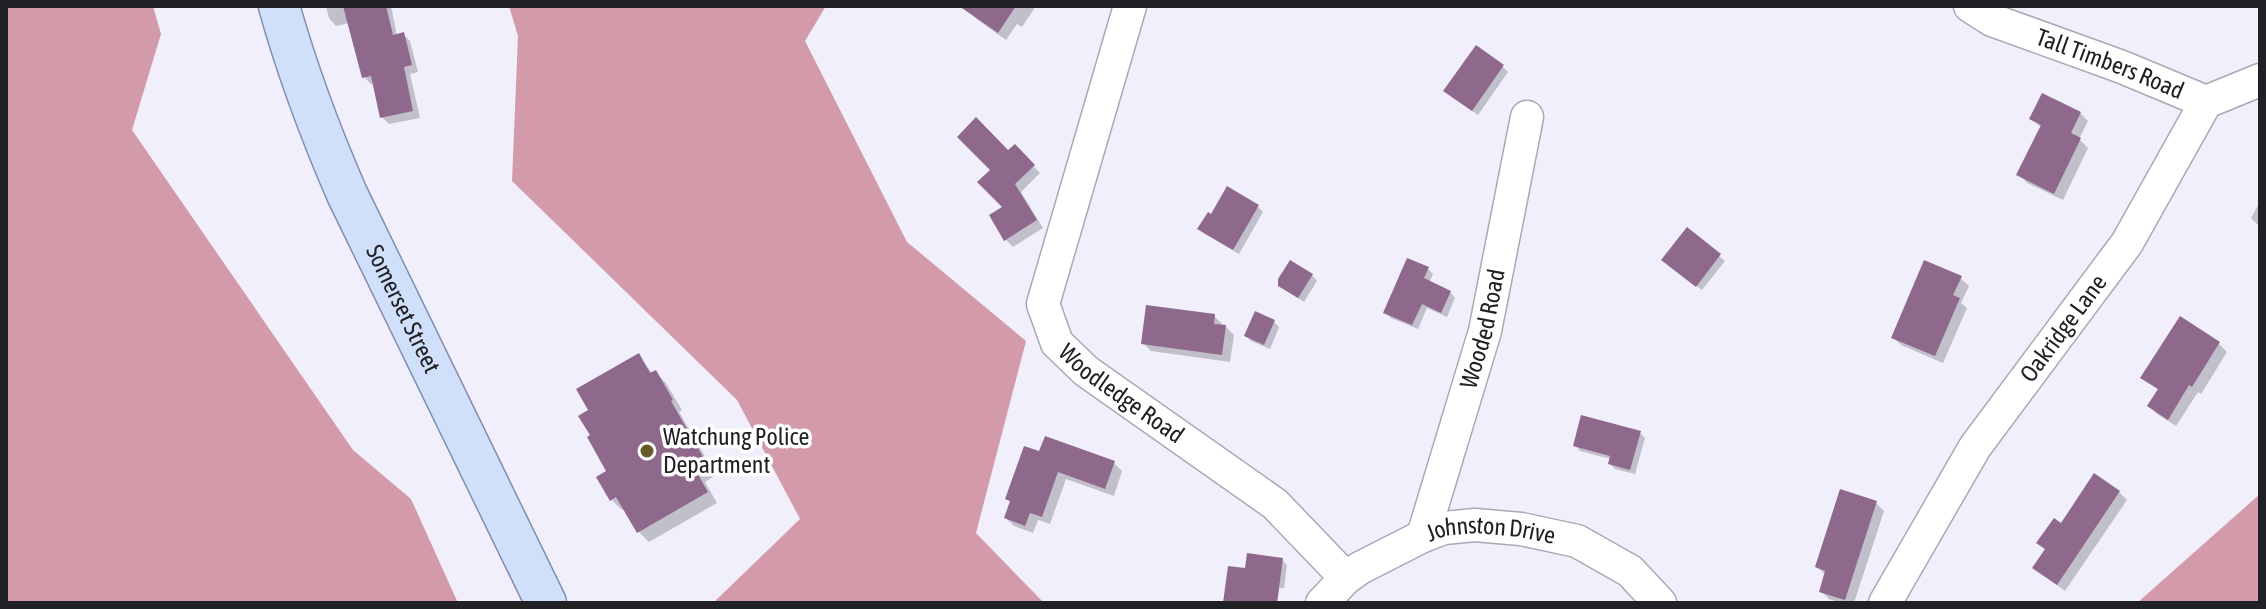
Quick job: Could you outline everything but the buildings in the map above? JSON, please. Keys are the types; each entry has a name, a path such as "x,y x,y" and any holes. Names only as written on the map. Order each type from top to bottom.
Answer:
{"main road":[{"name":"Somerset Street","path":"252,6 280,98 319,197 516,603"},
{"name":"Somerset Street","path":"279,6 305,91 347,194 546,603"}],"street":[{"name":"Woodledge Road","path":"1130,6 1043,304 1057,343 1086,371 1275,504 1346,578"},
{"name":"Tall Timbers Road","path":"1970,6 1992,20 2122,67 2206,102"},
{"path":"2206,102 2260,80"},
{"name":"Oakridge Lane","path":"1885,603 1975,447 2127,243 2206,102"},
{"name":"Wooded Road","path":"1423,536 1485,331 1527,117"},
{"name":"Johnston Drive","path":"1322,603 1360,568 1444,528 1475,525 1521,529 1577,541 1630,571 1660,603"}],"shaded area":[{"path":"6,6 153,6 161,34 132,130 353,450 411,499 458,603 6,603"},
{"path":"509,6 826,6 805,41 907,242 1026,341 976,533 1044,603 713,603 800,519 737,400 512,181 518,36"},
{"path":"2260,494 2260,603 2137,603"}],"place":[{"name":"Watchung Police Department","path":"647,451"}]}
